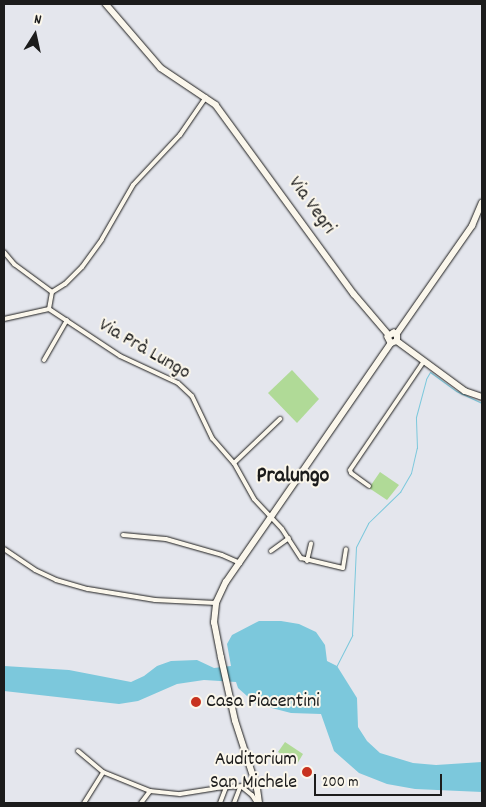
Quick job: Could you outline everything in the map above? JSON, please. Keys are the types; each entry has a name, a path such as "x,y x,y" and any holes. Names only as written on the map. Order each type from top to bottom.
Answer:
{"street":[{"name":"Via Vegri","path":"106,4 161,68 216,105 354,294 393,338 465,391 482,397"},
{"path":"4,319 49,308 52,292 64,284 86,262 102,239 132,185 180,135 206,97"},
{"path":"258,803 256,785 245,756 217,640 215,605 240,562 270,517 472,226 482,203"},
{"path":"4,252 14,264 52,292"},
{"name":"Via Prà Lungo","path":"49,308 120,356 185,387 212,438 234,462 254,499 289,538 301,558 307,561"},
{"path":"44,360 67,320"},
{"path":"369,486 351,473 350,470 424,361"},
{"path":"234,462 280,419"},
{"path":"123,535 166,539 222,554 240,562"},
{"path":"271,551 289,538"},
{"path":"311,543 307,561 343,568 346,550"},
{"path":"4,549 34,570 56,580 88,590 155,600 215,605"},
{"path":"78,750 104,772 150,791 180,794 226,787 256,785"},
{"path":"84,803 104,772"},
{"path":"220,803 226,787"},
{"path":"241,787 258,793"},
{"path":"234,803 241,787"},
{"path":"141,803 150,791"},
{"path":"248,791 258,803"}],"green space":[{"path":"292,370 319,399 297,423 268,393"},
{"path":"380,472 399,485 387,500 369,488"},
{"path":"285,742 303,754 297,764 278,752"}],"water":[{"path":"259,621 281,621 299,624 316,632 325,645 327,661 337,666 357,698 358,727 367,741 380,753 413,763 436,765 482,762 482,792 415,789 387,784 359,773 334,751 321,714 291,713 256,704 238,688 236,682 204,680 177,684 138,701 119,704 4,691 4,666 69,670 131,682 144,676 157,666 171,661 197,660 214,668 231,666 227,644 232,635"}],"waterway":[{"path":"336,667 352,635 356,547 368,523 400,492 411,473 417,448 416,417 426,379 430,372 456,391 482,403"}],"place":[{"name":"Casa Piacentini","path":"196,702"},
{"name":"Auditorium San Michele","path":"307,772"}],"district":[{"name":"Pralungo","path":"293,477"}]}
